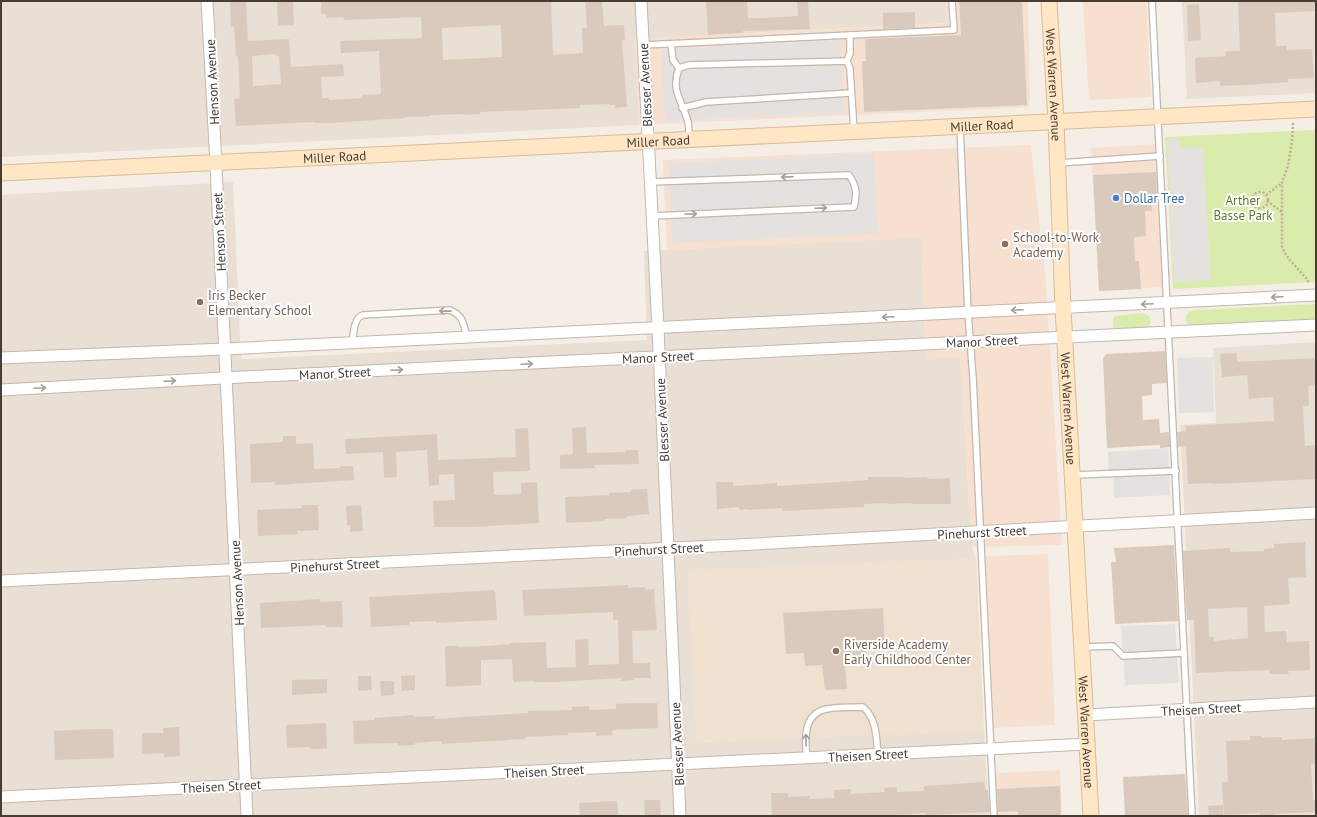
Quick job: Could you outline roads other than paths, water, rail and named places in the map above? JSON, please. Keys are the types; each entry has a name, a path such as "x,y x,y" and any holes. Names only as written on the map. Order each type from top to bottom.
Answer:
{"street":[{"name":"Henson Avenue","path":"207,1 216,163"},
{"name":"Blesser Avenue","path":"641,1 658,328 680,816"},
{"name":"West Warren Avenue","path":"1049,1 1056,122 1064,337 1076,527 1091,816"},
{"name":"Miller Road","path":"1,173 1316,109"},
{"name":"Henson Street","path":"216,163 225,349"},
{"path":"1,358 467,338 1312,296"},
{"name":"Manor Street","path":"1,390 1316,325"},
{"name":"Henson Avenue","path":"225,349 247,816"},
{"name":"Pinehurst Street","path":"1,581 980,532 1316,513"},
{"name":"Theisen Street","path":"1086,715 1316,702"},
{"name":"Theisen Street","path":"1,797 1088,744"}],"lane":[{"path":"643,45 954,30 952,1"},
{"path":"1152,1 1159,117 1192,816"},
{"path":"850,35 850,53 847,61 850,69 854,132"},
{"path":"671,44 673,60 679,68"},
{"path":"679,68 688,65 847,61"},
{"path":"679,68 676,76 676,92 688,122 690,140"},
{"path":"682,108 706,102 851,93"},
{"path":"960,127 994,816"},
{"path":"1057,163 1160,156"},
{"path":"650,182 849,175 856,185 854,207 652,216"},
{"path":"352,343 355,321 359,316 450,310 457,313 462,319 467,338"},
{"path":"1072,475 1176,471"},
{"path":"1082,647 1113,646 1123,656 1184,653"},
{"path":"807,758 806,736 808,723 814,714 827,708 863,707 869,713 875,726 878,754"}],"place":[{"name":"Dollar Tree","path":"1116,198"},
{"name":"School-to-Work Academy","path":"1005,244"},
{"name":"Iris Becker Elementary School","path":"200,302"},
{"name":"Riverside Academy Early Childhood Center","path":"836,651"}],"park label":[{"name":"Arther Basse Park","path":"1243,208"}]}
